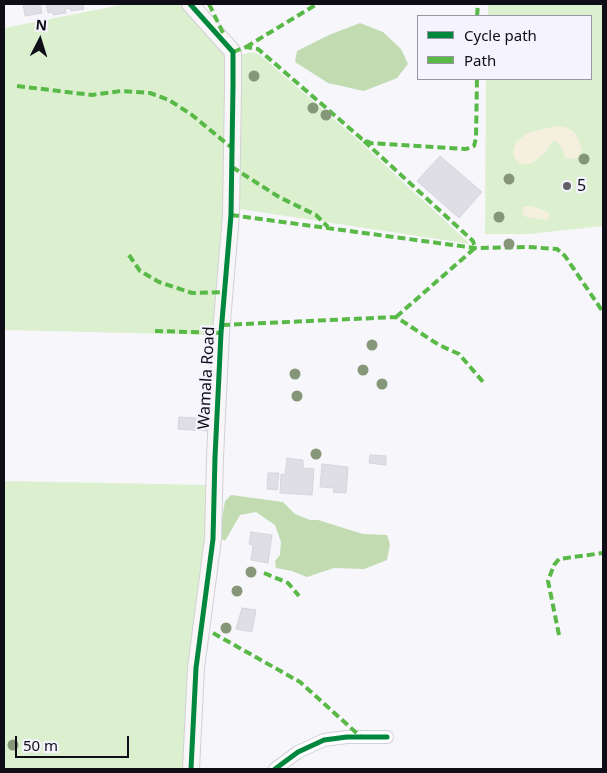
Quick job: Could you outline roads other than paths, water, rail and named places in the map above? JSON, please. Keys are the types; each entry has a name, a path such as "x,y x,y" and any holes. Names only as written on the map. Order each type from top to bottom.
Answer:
{"street":[{"name":"Wamala Road","path":"190,4 233,52 231,214 220,362 213,539 196,668 191,769"},
{"path":"275,769 298,752 324,740 347,737 387,737"}],"place":[{"name":"5","path":"567,186"}]}
